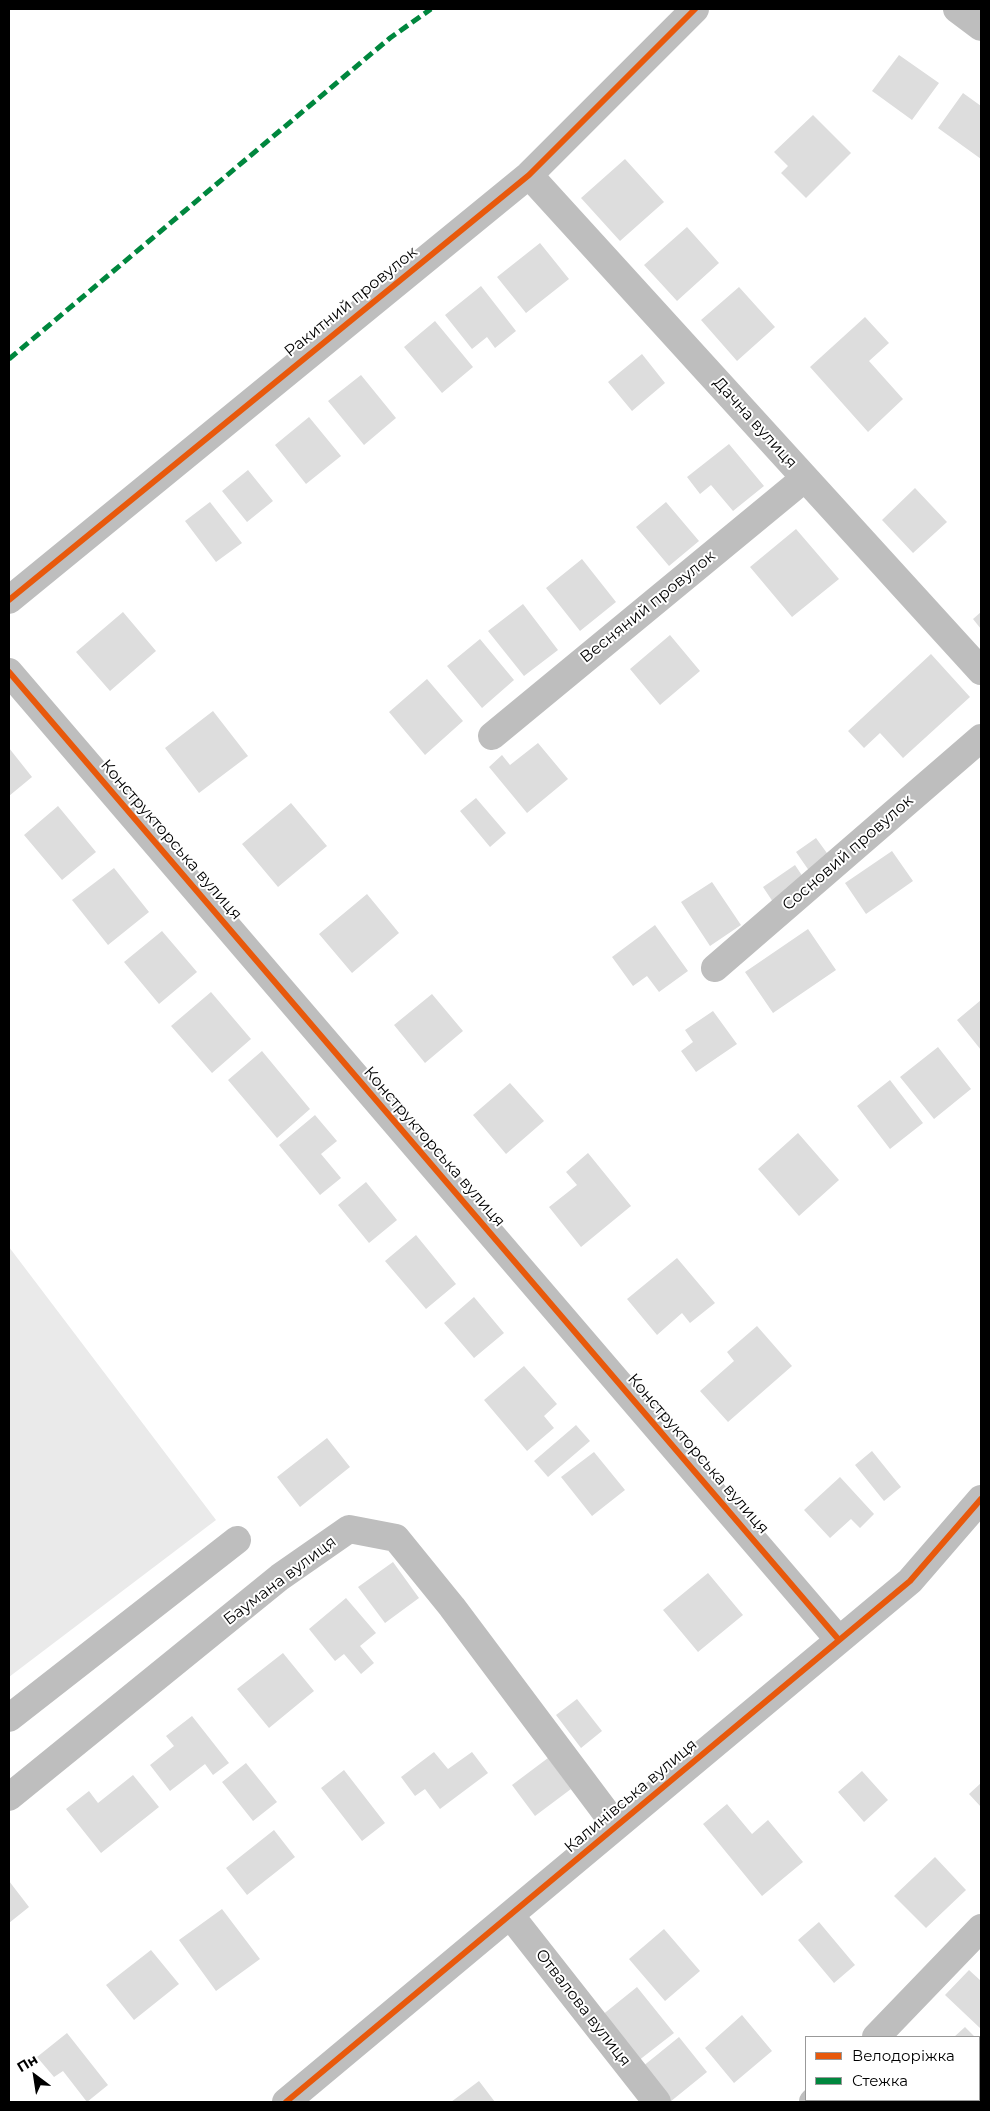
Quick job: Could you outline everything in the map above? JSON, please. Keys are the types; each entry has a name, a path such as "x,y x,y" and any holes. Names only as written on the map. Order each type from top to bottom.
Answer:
{"street":[{"name":"Ракитний провулок","path":"9,600 529,175 695,9"},
{"path":"957,9 981,27"},
{"name":"Дачна вулиця","path":"529,175 981,671"},
{"name":"Весняний провулок","path":"492,736 805,478"},
{"name":"Конструкторська вулиця","path":"9,672 839,1640"},
{"name":"Сосновий провулок","path":"715,968 981,738"},
{"name":"Калинівська вулиця","path":"286,2102 910,1581 979,1505"},
{"name":"Баумана вулиця","path":"9,1797 280,1578 349,1529 396,1538 452,1607 616,1826"},
{"path":"9,1718 238,1540"},
{"name":"Отвалова вулиця","path":"510,1915 656,2102"},
{"path":"877,2036 981,1928"}],"shaded area":[{"path":"9,1247 216,1520 9,1677"}],"building":[{"path":"899,55 939,83 912,120 872,91"},
{"path":"963,93 981,106 981,159 938,128"},
{"path":"813,115 851,153 806,198 781,173 788,166 774,152"},
{"path":"625,159 664,202 620,241 581,198"},
{"path":"687,227 719,263 677,301 644,265"},
{"path":"540,243 569,279 526,313 497,277"},
{"path":"481,286 516,331 495,348 487,337 472,349 445,315"},
{"path":"739,287 775,327 737,361 701,320"},
{"path":"865,317 889,343 869,361 903,399 868,432 810,367"},
{"path":"435,321 473,367 442,393 404,347"},
{"path":"642,354 665,383 632,411 608,382"},
{"path":"361,375 396,418 364,445 328,401"},
{"path":"309,417 341,456 306,484 275,445"},
{"path":"729,444 764,486 733,511 711,485 700,494 687,477"},
{"path":"248,470 273,501 247,522 222,491"},
{"path":"915,488 947,522 913,553 882,520"},
{"path":"210,502 242,543 216,562 185,521"},
{"path":"666,502 699,541 669,566 636,527"},
{"path":"796,529 839,579 792,617 750,567"},
{"path":"582,559 616,602 580,631 546,588"},
{"path":"523,604 558,650 524,676 488,631"},
{"path":"123,612 156,651 110,691 76,652"},
{"path":"981,612 981,629 973,619"},
{"path":"670,635 700,671 660,705 630,669"},
{"path":"480,639 514,680 482,708 447,666"},
{"path":"931,654 970,697 903,758 880,733 864,748 848,731"},
{"path":"427,679 463,721 425,755 389,712"},
{"path":"213,711 248,756 199,793 165,748"},
{"path":"538,743 568,779 527,813 489,767 502,755 510,765"},
{"path":"9,748 32,777 9,796"},
{"path":"476,798 506,833 490,847 460,811"},
{"path":"291,803 327,846 278,887 242,844"},
{"path":"58,806 96,852 62,880 24,835"},
{"path":"816,838 832,860 812,875 796,852"},
{"path":"892,851 913,881 866,914 845,883"},
{"path":"795,865 807,883 775,905 763,887"},
{"path":"114,868 149,912 108,945 72,900"},
{"path":"712,882 741,925 710,946 681,902"},
{"path":"367,894 399,933 352,973 319,934"},
{"path":"655,925 688,971 659,992 647,976 633,986 612,957"},
{"path":"808,929 836,970 773,1013 745,972"},
{"path":"162,931 197,972 159,1004 124,962"},
{"path":"211,992 251,1039 212,1073 171,1026"},
{"path":"432,994 463,1031 425,1063 394,1025"},
{"path":"981,1000 981,1050 957,1020"},
{"path":"713,1011 737,1044 696,1072 681,1051 693,1042 685,1030"},
{"path":"938,1047 971,1089 934,1119 900,1077"},
{"path":"262,1051 310,1109 277,1138 228,1080"},
{"path":"890,1080 923,1123 890,1149 857,1106"},
{"path":"510,1083 544,1121 506,1154 473,1115"},
{"path":"315,1115 337,1141 321,1154 341,1178 320,1195 279,1145"},
{"path":"798,1133 839,1180 799,1216 758,1169"},
{"path":"588,1153 631,1206 581,1247 549,1207 577,1185 566,1172"},
{"path":"366,1182 397,1220 369,1243 338,1205"},
{"path":"416,1235 456,1284 426,1309 385,1261"},
{"path":"677,1258 715,1303 690,1323 682,1313 657,1335 627,1299"},
{"path":"474,1297 504,1333 474,1358 444,1323"},
{"path":"757,1326 792,1366 728,1422 700,1391 734,1361 727,1352"},
{"path":"524,1366 557,1404 544,1416 554,1428 527,1451 484,1400"},
{"path":"576,1425 590,1441 548,1477 534,1461"},
{"path":"327,1438 350,1467 300,1507 277,1477"},
{"path":"872,1451 901,1487 884,1501 855,1465"},
{"path":"594,1452 625,1490 592,1516 561,1477"},
{"path":"840,1477 874,1514 860,1528 851,1519 830,1538 804,1510"},
{"path":"393,1562 419,1598 385,1623 358,1587"},
{"path":"708,1573 743,1615 698,1652 663,1610"},
{"path":"346,1598 376,1633 360,1646 374,1663 361,1674 344,1654 335,1661 309,1629"},
{"path":"283,1653 314,1691 269,1728 237,1689"},
{"path":"577,1699 602,1731 581,1748 556,1715"},
{"path":"192,1716 229,1763 213,1775 205,1764 170,1791 150,1765 174,1746 166,1736"},
{"path":"434,1752 448,1769 472,1752 488,1773 440,1809 425,1789 415,1796 401,1777"},
{"path":"548,1758 571,1789 535,1816 512,1785"},
{"path":"246,1763 277,1802 253,1821 222,1782"},
{"path":"344,1770 385,1823 362,1841 321,1788"},
{"path":"862,1771 888,1800 864,1822 838,1792"},
{"path":"133,1775 159,1807 101,1853 66,1809 89,1791 98,1803"},
{"path":"981,1783 981,1807 969,1794"},
{"path":"727,1804 752,1834 768,1820 803,1862 762,1896 703,1824"},
{"path":"274,1830 295,1857 247,1895 226,1868"},
{"path":"935,1857 966,1890 926,1928 894,1896"},
{"path":"9,1881 29,1907 9,1923"},
{"path":"222,1909 260,1959 216,1991 179,1940"},
{"path":"819,1922 855,1965 834,1983 798,1940"},
{"path":"664,1929 700,1971 665,2001 629,1959"},
{"path":"151,1950 179,1984 134,2020 106,1985"},
{"path":"969,1970 981,1981 981,2029 945,1995"},
{"path":"637,1987 674,2033 638,2061 601,2016"},
{"path":"742,2015 772,2051 734,2083 705,2048"},
{"path":"965,2027 974,2036 955,2036"},
{"path":"67,2033 108,2085 87,2102 63,2071 54,2077 37,2057"},
{"path":"679,2037 707,2072 670,2102 642,2067"},
{"path":"479,2081 495,2102 451,2102"},
{"path":"949,2101 950,2102 894,2102"}],"marked path":[{"path":"9,359 390,38 431,9"}],"cycle path":[{"path":"9,600 529,175 695,9"},
{"path":"9,672 839,1640"},
{"path":"286,2102 910,1581 981,1499"}]}
